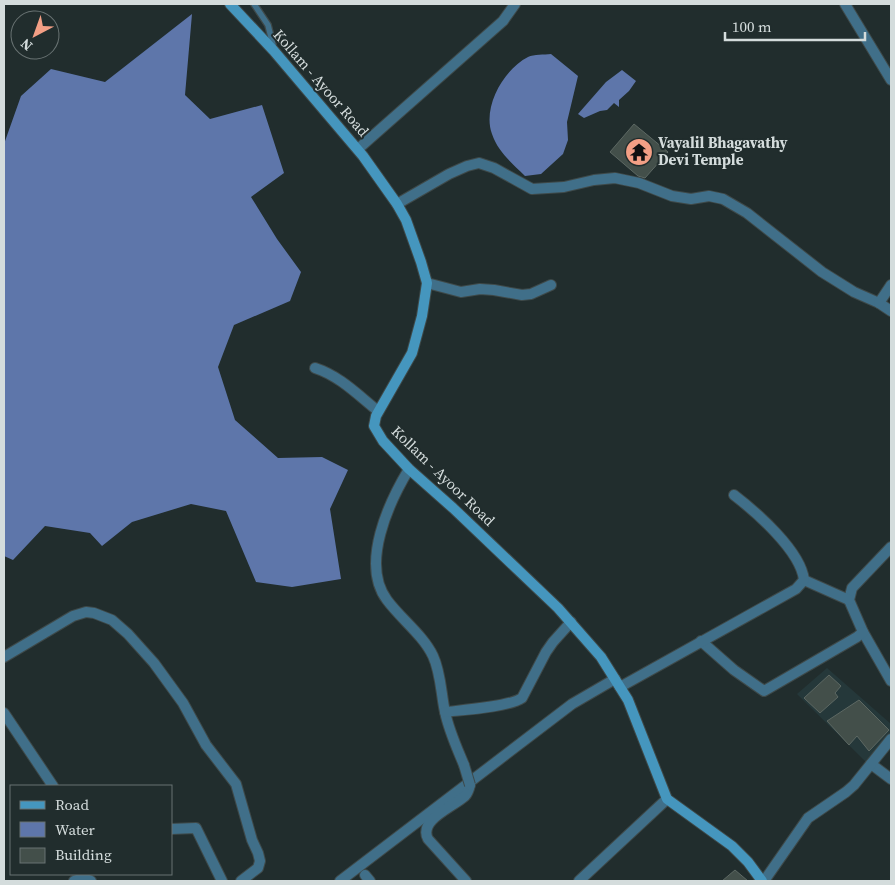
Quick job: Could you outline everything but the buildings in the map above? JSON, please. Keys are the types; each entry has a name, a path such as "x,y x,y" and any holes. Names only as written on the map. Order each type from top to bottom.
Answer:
{"main road":[{"name":"Kollam - Ayoor Road","path":"230,4 274,51 358,149 397,204 406,220 421,262 427,283 422,316 412,353 376,416 374,426 378,434 409,468 558,608 601,657 618,683 634,715 667,799"},
{"path":"667,799 732,846 763,881"}],"street":[{"path":"358,149 503,21 515,4"},
{"path":"845,4 891,80"},
{"path":"397,204 449,174 479,163 494,168 532,189 564,187 594,180 615,178 640,183 672,196 691,199 709,196 723,199 747,213 822,272 854,292 879,303 891,311"},
{"path":"427,283 452,291 461,292 480,289 522,295 531,294 552,285"},
{"path":"879,303 891,286"},
{"path":"315,368 326,371 338,379 378,411"},
{"path":"409,468 396,490 383,523 376,555 377,581 385,598 425,643 436,664 452,738 464,765 470,785 467,794 435,817 425,829 425,833 428,839 466,881"},
{"path":"734,495 749,507 785,544 794,556 804,580"},
{"path":"848,600 852,588 891,547"},
{"path":"804,580 848,600 863,632 891,681"},
{"path":"340,881 572,704 701,641 796,589 804,580"},
{"path":"4,656 73,616 86,612 112,620 128,634 154,663 183,703 206,745 236,784 260,861 258,868 242,881"},
{"path":"445,712 474,710 514,702 522,698 550,647 571,622"},
{"path":"701,641 734,670 764,691 863,632"},
{"path":"4,713 51,785"},
{"path":"763,881 808,818 846,792 891,739"},
{"path":"871,764 891,779"},
{"path":"579,881 667,799"},
{"path":"172,829 196,828 222,881"}],"lane":[{"path":"254,4 268,25 274,51"}],"shaded area":[{"path":"827,668 891,724 891,733 866,762 797,694"}],"water":[{"path":"192,14 185,95 210,119 262,105 284,173 251,197 277,239 301,272 290,301 234,325 218,367 235,420 278,458 322,457 348,470 330,509 341,579 292,587 256,582 226,511 191,504 132,522 102,546 90,533 45,526 13,560 4,556 4,144 21,96 51,69 105,82"},
{"path":"551,54 578,76 567,122 568,140 563,154 541,174 525,176 498,146 492,134 490,112 497,90 511,70 528,57"},
{"path":"622,70 636,81 619,100 619,107 614,103 607,110 584,118 578,114 606,82"}],"place":[{"name":"Vayalil Bhagavathy Devi Temple","path":"639,152"}]}
